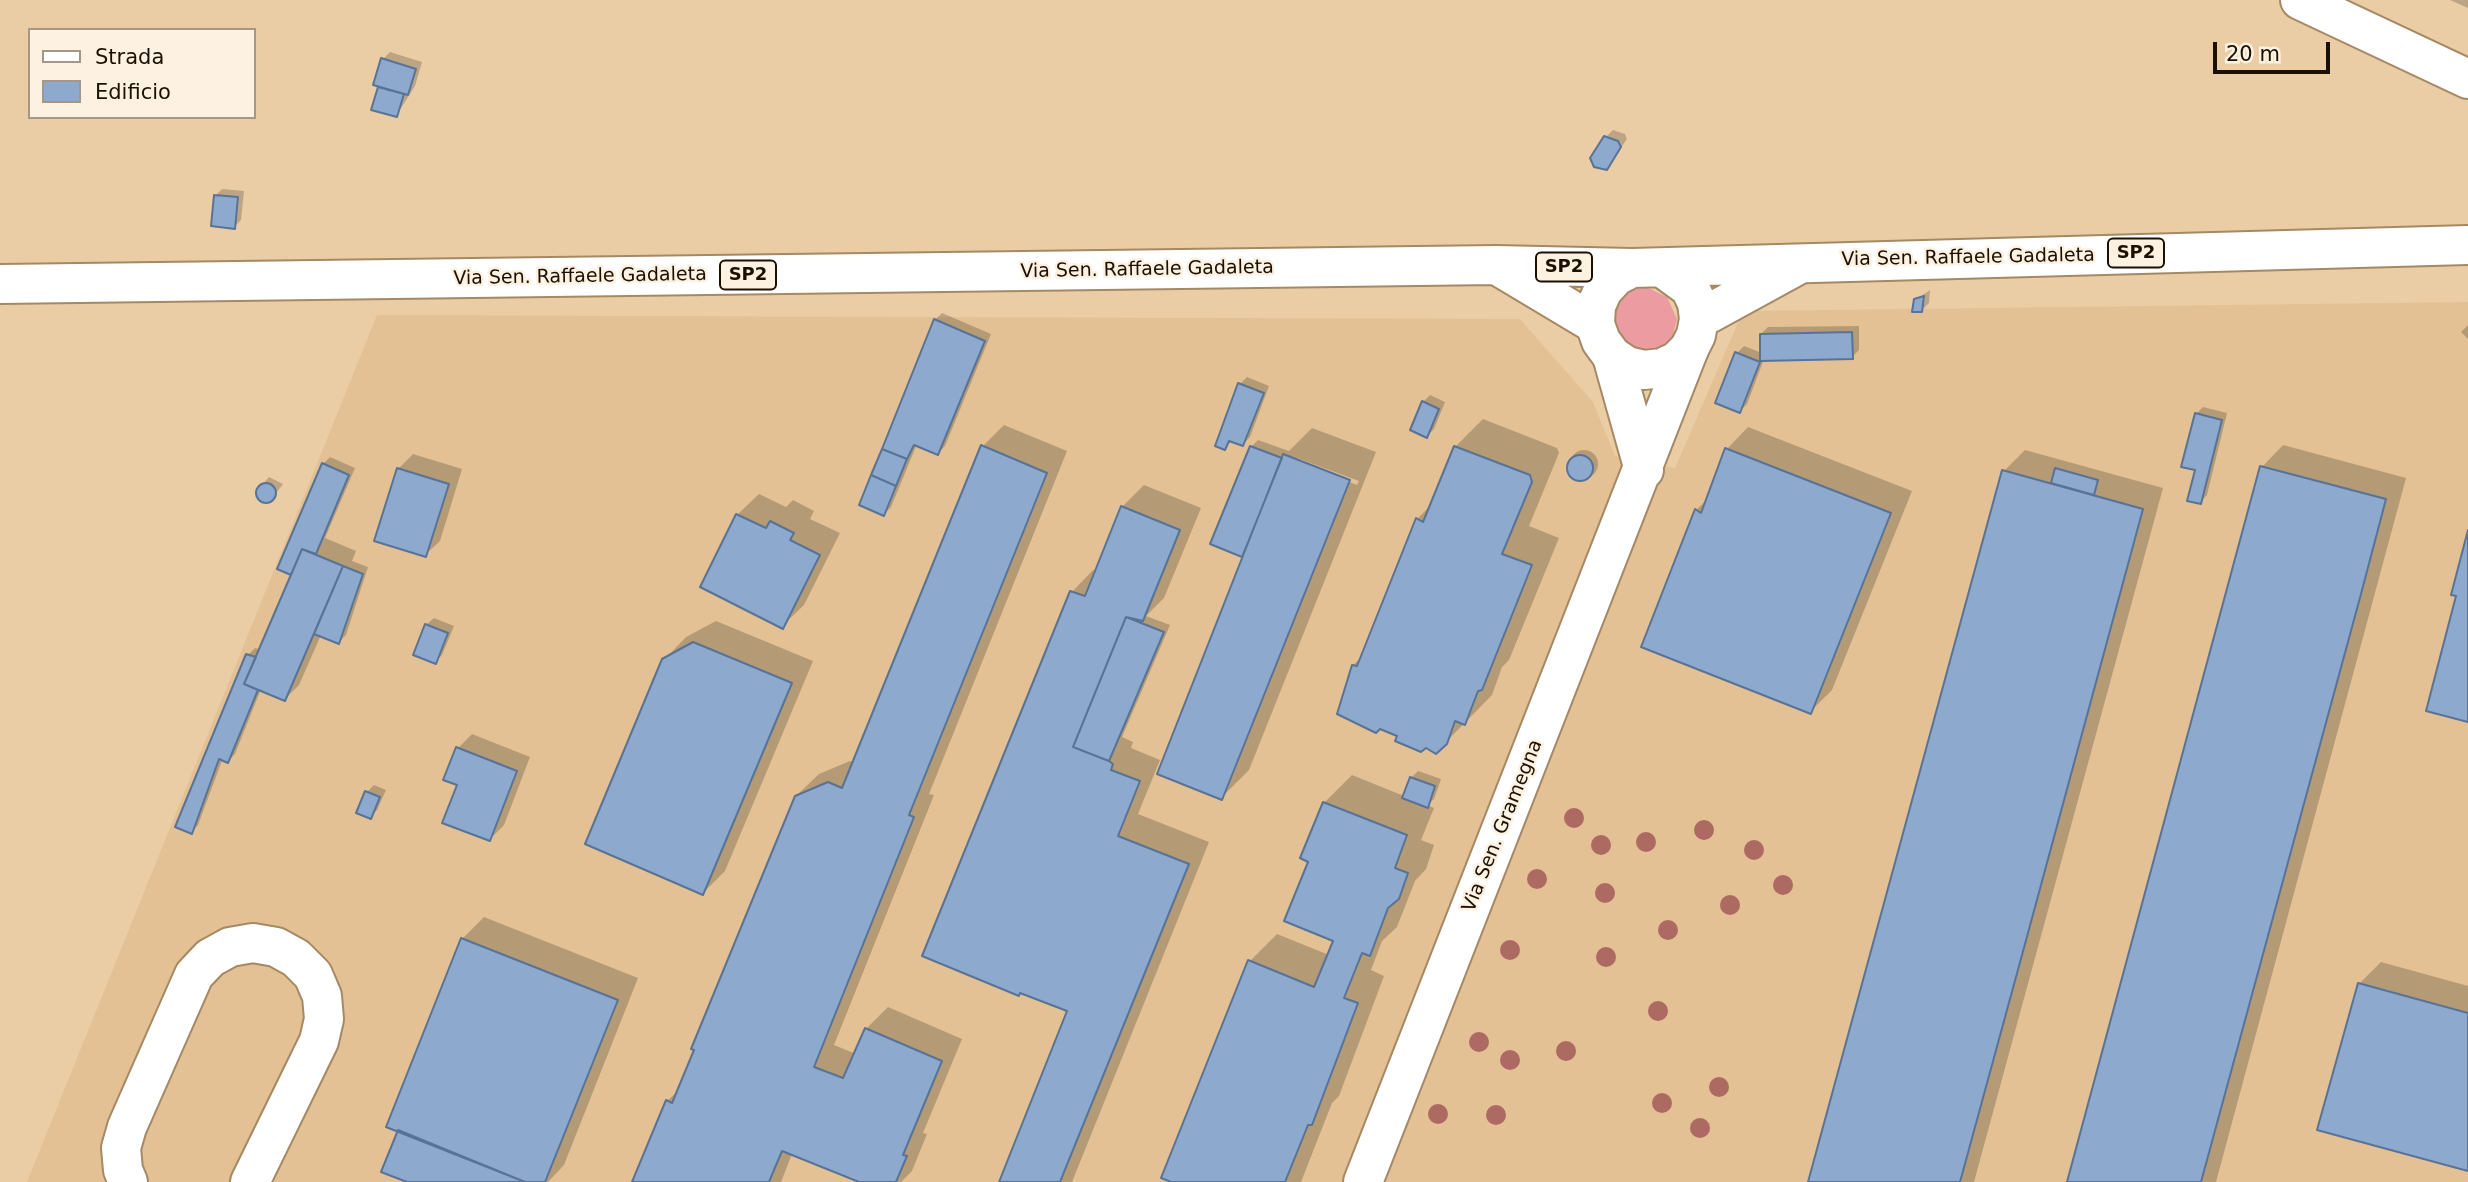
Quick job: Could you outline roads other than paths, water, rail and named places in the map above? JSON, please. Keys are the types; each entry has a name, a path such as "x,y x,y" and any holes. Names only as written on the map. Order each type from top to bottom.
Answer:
{"main road":[{"path":"2300,0 2468,79"},
{"name":"Via Sen. Raffaele Gadaleta","path":"0,284 1496,265 1648,268 2468,245"},
{"name":"Via Sen. Raffaele Gadaleta","path":"1496,265 1603,340 1627,366 1644,370 1662,368 1677,361 1694,334 1804,262"},
{"path":"1644,470 1603,340 1596,306 1603,290 1616,276 1648,268 1690,288 1697,303 1694,334"},
{"name":"Via Sen. Gramegna","path":"1363,1182 1644,470 1694,334"},
{"path":"121,1178 121,1147 127,1127 194,975 210,958 230,947 253,943 276,947 296,958 313,975 322,996 324,1019 319,1041 250,1182"}]}
